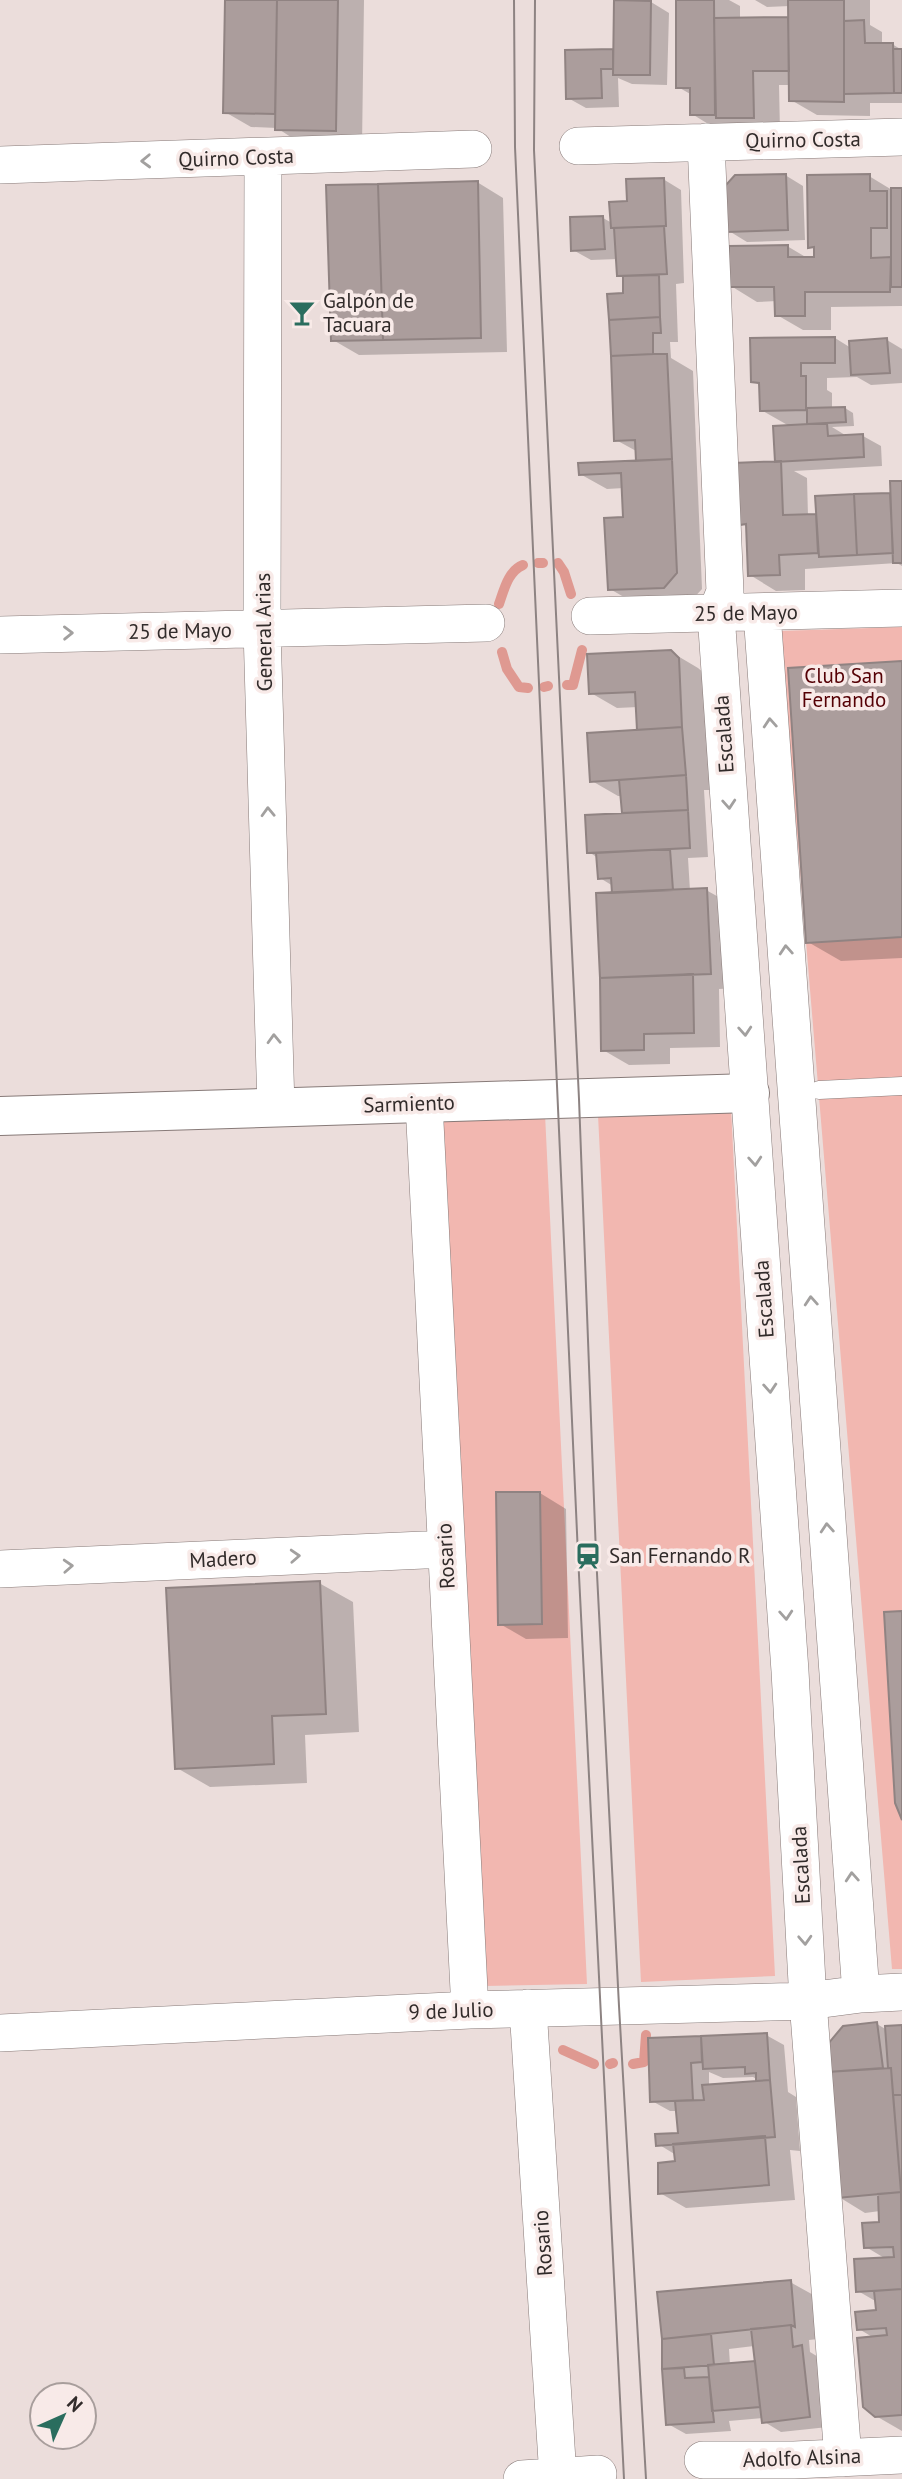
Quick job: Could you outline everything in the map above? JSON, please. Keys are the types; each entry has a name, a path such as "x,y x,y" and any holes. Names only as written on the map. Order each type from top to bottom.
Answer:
{"street":[{"name":"Quirno Costa","path":"578,146 902,137"},
{"name":"Escalada","path":"706,142 725,592 716,614 790,1671 808,2001 843,2458"},
{"name":"Quirno Costa","path":"0,165 473,149"},
{"name":"General Arias","path":"263,157 262,629 276,1107"},
{"name":"25 de Mayo","path":"590,616 902,608"},
{"path":"762,613 807,1090 861,1994"},
{"name":"25 de Mayo","path":"0,635 486,623"},
{"name":"Sarmiento","path":"0,1116 807,1090"},
{"name":"Rosario","path":"424,1103 470,2010"},
{"name":"Madero","path":"0,1569 446,1549"},
{"name":"9 de Julio","path":"0,2033 470,2010 808,2001 902,1992"},
{"name":"Rosario","path":"528,2008 540,2478"},
{"name":"Adolfo Alsina","path":"703,2460 795,2470 843,2458 902,2455"},
{"path":"540,2478 598,2474"}],"lane":[{"path":"807,1090 902,1086"}],"green space":[{"name":"Club San Fernando","path":"902,627 902,1969 892,1969 780,631"},
{"path":"731,1109 775,1976 641,1982 598,1115"},
{"path":"545,1114 587,1984 485,1986 440,1119"}],"building":[{"path":"225,0 277,0 275,114 223,113"},
{"path":"277,0 338,0 336,131 275,130"},
{"path":"614,0 651,1 650,75 613,75"},
{"path":"676,0 714,0 715,115 690,115 690,88 676,88"},
{"path":"788,0 844,0 844,102 789,101"},
{"path":"788,17 789,71 753,71 754,118 716,118 714,18"},
{"path":"864,20 865,43 893,43 894,93 844,94 844,21"},
{"path":"613,49 613,69 601,69 602,98 566,99 565,50"},
{"path":"893,49 902,49 902,93 894,93"},
{"path":"786,174 788,230 727,232 725,186 735,175"},
{"path":"870,174 870,191 887,191 887,228 871,228 871,258 891,257 890,292 805,292 805,316 775,316 774,287 729,287 729,246 788,245 788,257 814,257 814,247 808,248 807,175"},
{"path":"664,178 666,226 611,228 609,202 627,201 626,179"},
{"path":"478,181 481,338 383,340 378,184"},
{"path":"378,184 383,340 331,341 326,185"},
{"path":"891,188 902,188 902,287 891,287"},
{"path":"603,216 605,249 571,251 570,217"},
{"path":"664,226 667,274 617,276 614,228"},
{"path":"659,275 660,317 609,320 607,294 623,293 623,276"},
{"path":"660,317 661,333 653,333 653,354 611,356 609,320"},
{"path":"835,337 835,363 801,363 801,376 806,376 806,410 760,411 759,383 751,382 750,338"},
{"path":"887,338 890,373 851,375 849,341"},
{"path":"667,354 672,459 636,461 635,440 614,441 611,356"},
{"path":"845,407 846,422 807,424 807,408"},
{"path":"827,423 828,436 863,434 864,457 775,462 773,426"},
{"path":"672,459 677,573 664,588 608,590 604,518 623,517 621,473 579,475 578,463"},
{"path":"781,461 783,515 816,514 818,553 779,555 780,575 748,576 746,524 740,525 733,463"},
{"path":"890,481 902,481 902,563 893,563"},
{"path":"890,493 893,553 857,555 854,494"},
{"path":"854,494 857,555 819,557 815,496"},
{"path":"671,650 679,658 682,727 637,730 635,692 589,694 587,654"},
{"path":"902,661 902,937 806,943 788,668"},
{"path":"682,727 686,775 590,782 587,733"},
{"path":"686,775 688,810 622,813 619,780"},
{"path":"688,810 690,848 587,853 585,815"},
{"path":"670,849 673,890 612,893 611,878 598,879 596,853"},
{"path":"707,888 711,974 600,978 596,893"},
{"path":"693,974 694,1033 644,1034 644,1050 601,1051 600,978"},
{"path":"496,1492 540,1492 542,1624 498,1625"},
{"path":"320,1581 326,1714 272,1716 274,1764 175,1769 166,1588"},
{"path":"902,1611 902,1820 895,1803 884,1612"},
{"path":"877,2022 883,2068 827,2072 827,2045 843,2026"},
{"path":"902,2025 902,2095 893,2095 885,2026"},
{"path":"767,2033 770,2080 756,2081 756,2073 745,2074 745,2067 703,2069 701,2036"},
{"path":"701,2036 702,2062 691,2063 693,2100 650,2102 648,2038"},
{"path":"891,2068 901,2192 837,2198 827,2072"},
{"path":"770,2080 775,2137 656,2146 655,2134 678,2133 675,2101 704,2100 702,2085"},
{"path":"893,2095 902,2095 902,2192 901,2192"},
{"path":"765,2136 769,2185 658,2194 658,2163 675,2161 673,2144"},
{"path":"901,2192 902,2289 856,2292 854,2259 894,2257 893,2247 864,2248 862,2223 879,2222 878,2194"},
{"path":"791,2280 795,2327 791,2325 662,2339 657,2292"},
{"path":"902,2289 902,2415 875,2417 863,2407 857,2338 887,2335 886,2328 857,2330 855,2312 876,2310 874,2291"},
{"path":"791,2325 793,2347 802,2345 810,2417 762,2423 751,2329"},
{"path":"711,2334 714,2365 662,2369 662,2339"},
{"path":"755,2361 760,2407 712,2411 708,2365"},
{"path":"684,2368 685,2378 709,2377 714,2422 666,2425 662,2369"}],"waterway":[{"path":"538,563 543,563"},
{"path":"558,563 571,594"},
{"path":"499,604 510,576 523,565"},
{"path":"567,685 573,685 582,650"},
{"path":"502,652 507,669 519,687 528,688"},
{"path":"544,687 548,686"},
{"path":"633,2064 644,2062 646,2035"},
{"path":"563,2050 594,2064"}],"tram line":[{"path":"514,0 515,147 578,1555 624,2479"},
{"path":"535,0 534,150 579,1099 596,1554 646,2479"}],"place":[{"name":"Galpón de Tacuara","path":"302,313"},
{"name":"San Fernando R","path":"588,1556"}]}
